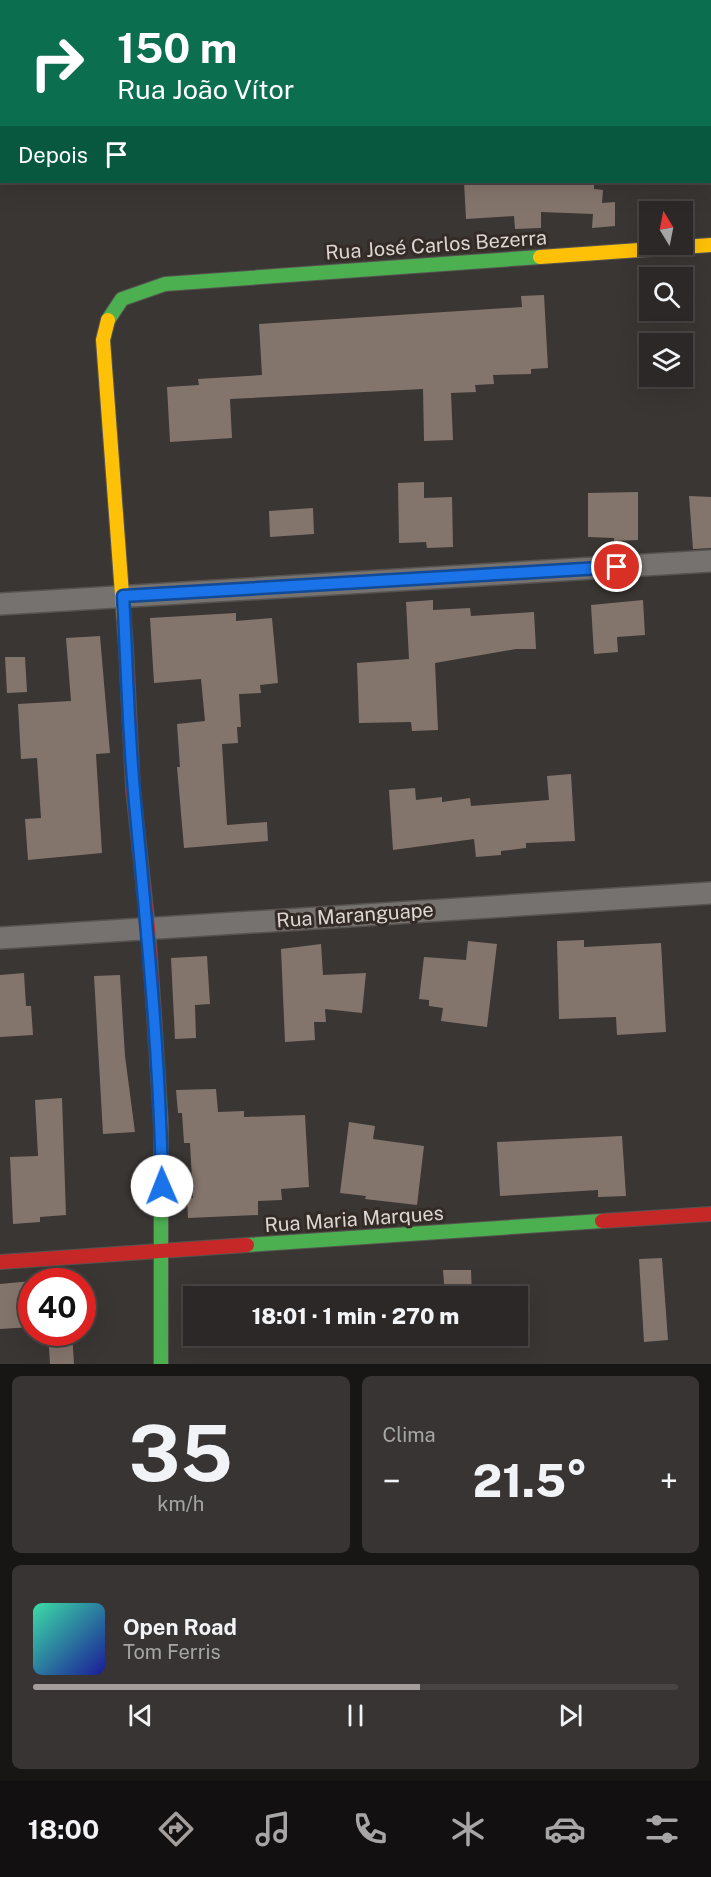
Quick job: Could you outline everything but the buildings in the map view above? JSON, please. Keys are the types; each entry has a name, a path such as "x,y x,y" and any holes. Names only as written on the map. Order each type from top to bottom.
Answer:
{"street":[{"name":"Rua José Carlos Bezerra","path":"161,1364 159,1252 161,1124 148,928 134,789 123,596 103,340 107,316 117,302 130,293 165,284 711,245"},
{"path":"0,604 711,561"},
{"name":"Rua Maranguape","path":"0,938 711,893"},
{"name":"Rua Maria Marques","path":"0,1262 711,1214"}],"traffic: fast":[{"path":"108,320 122,299 165,284 540,257"},
{"path":"154,1014 161,1124 161,1364"},
{"path":"247,1245 602,1221"}],"traffic: slow":[{"path":"540,257 711,245"},
{"path":"108,320 103,340 126,648"}],"traffic: jam":[{"path":"126,648 133,789 148,928 154,1014"},
{"path":"602,1221 711,1214"},
{"path":"0,1262 247,1245"}],"route":[{"path":"162,1186 161,1124 148,928 134,789 123,596 617,567"}]}
